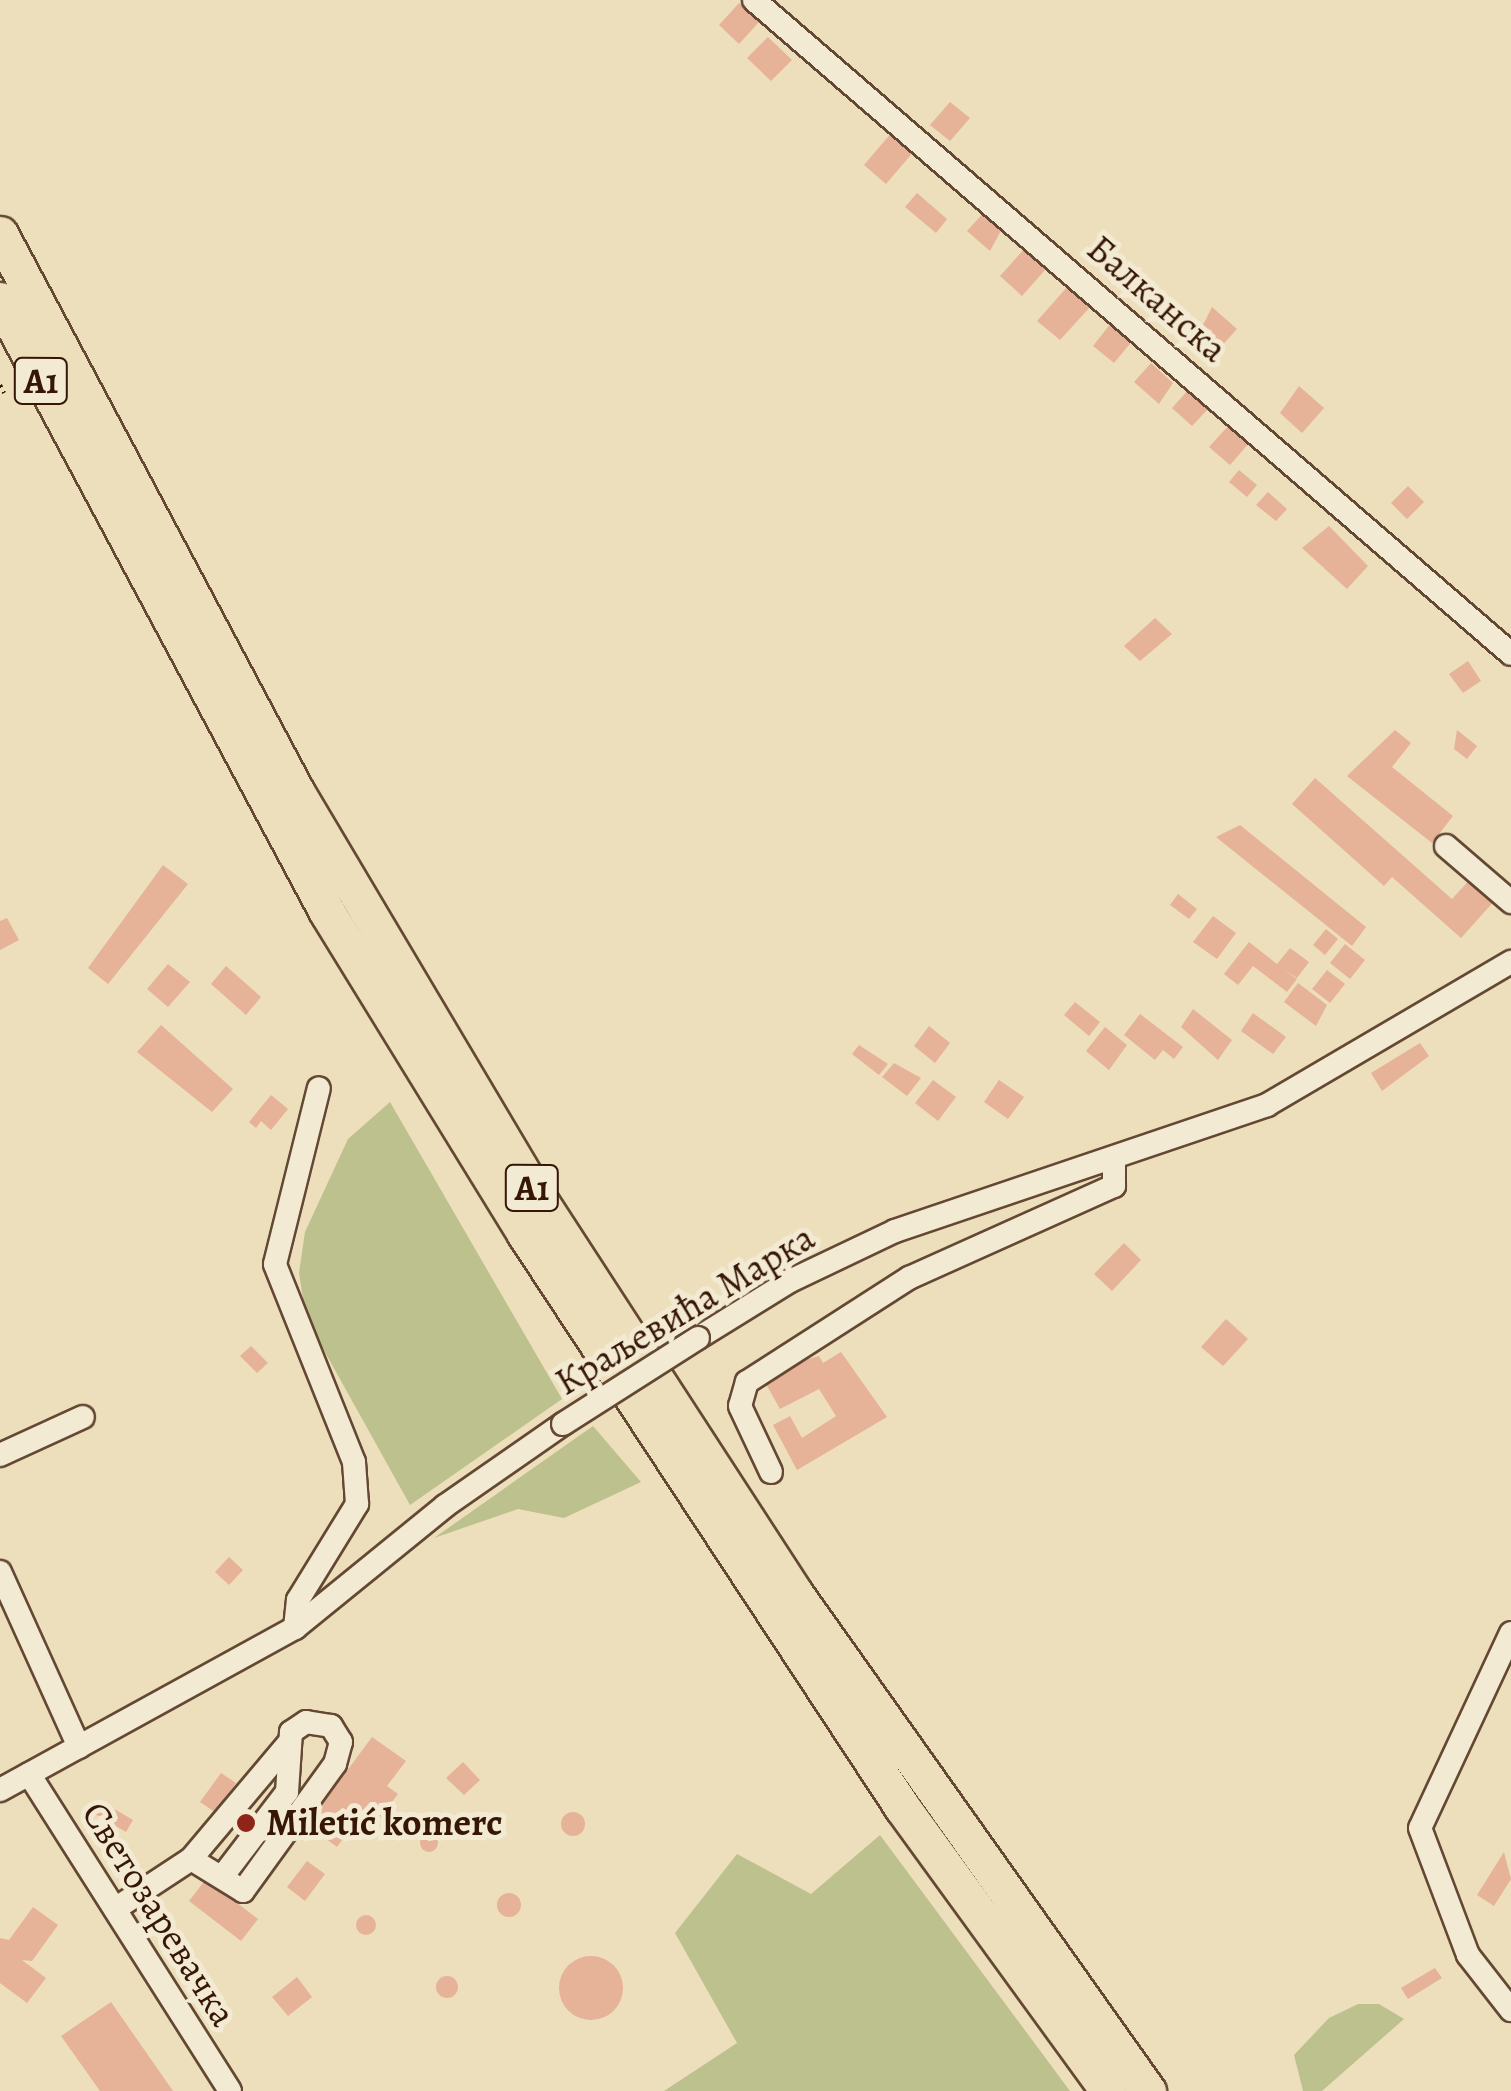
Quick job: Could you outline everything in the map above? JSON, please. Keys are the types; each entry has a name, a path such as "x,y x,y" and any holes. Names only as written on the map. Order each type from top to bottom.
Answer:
{"highway":[{"name":"A1","path":"0,234 286,774 535,1192 794,1592 1148,2091"},
{"name":"A1","path":"0,300 318,895 504,1200 902,1807 1108,2091"}],"street":[{"name":"Балканска","path":"754,0 1511,654"},
{"path":"1446,846 1511,902"},
{"name":"Краљевића Марка","path":"0,1790 295,1628 445,1506 563,1424 698,1338 870,1242 1114,1160 1285,1096 1511,962"},
{"path":"295,1628 298,1600 357,1504 354,1462 275,1264 319,1088"},
{"path":"771,1472 740,1406 747,1382 909,1278 1114,1186 1114,1160"},
{"path":"0,1455 84,1417"},
{"path":"0,1572 79,1747"},
{"path":"1511,1634 1420,1828 1468,1955 1511,2010"},
{"path":"115,1910 191,1859 306,1722 330,1726 341,1742 335,1764 243,1891 191,1859"},
{"path":"222,1877 287,1792 287,1745"},
{"name":"Светозаревачка","path":"29,1774 230,2091"}],"path":[{"path":"0,385 4,394"}],"green space":[{"path":"390,1102 562,1399 410,1505 306,1318 299,1273 305,1232 348,1139"},
{"path":"593,1426 641,1482 564,1518 518,1509 434,1538"},
{"path":"880,1835 1070,2091 664,2091 737,2043 675,1933 737,1854 811,1894"},
{"path":"1358,2004 1379,2004 1404,2019 1322,2091 1303,2091 1294,2055 1329,2018"}],"building":[{"path":"739,3 759,22 739,44 719,25"},
{"path":"768,37 792,60 771,81 747,58"},
{"path":"950,102 970,118 950,141 930,125"},
{"path":"893,131 915,150 886,184 864,165"},
{"path":"917,193 947,219 936,233 905,207"},
{"path":"985,211 1003,227 990,251 967,231"},
{"path":"1026,247 1045,270 1022,296 1000,276"},
{"path":"1068,286 1091,306 1060,340 1037,321"},
{"path":"1212,307 1237,329 1218,350 1199,333"},
{"path":"1111,323 1133,340 1114,363 1093,346"},
{"path":"1151,363 1173,383 1159,404 1134,382"},
{"path":"1299,386 1324,408 1302,433 1280,413"},
{"path":"1190,388 1210,407 1192,426 1172,408"},
{"path":"1230,424 1250,442 1230,465 1209,447"},
{"path":"1239,470 1257,485 1247,497 1229,482"},
{"path":"1408,486 1424,502 1407,519 1391,503"},
{"path":"1268,492 1287,509 1276,521 1256,505"},
{"path":"1329,526 1368,566 1347,589 1302,548"},
{"path":"1155,618 1172,634 1140,661 1124,646"},
{"path":"1468,661 1481,681 1463,693 1449,674"},
{"path":"1395,730 1411,743 1392,767 1453,816 1432,843 1347,776"},
{"path":"1457,730 1477,746 1467,759 1454,749"},
{"path":"1315,778 1452,899 1473,876 1497,898 1461,938 1392,877 1384,886 1292,804"},
{"path":"1240,825 1366,927 1352,946 1216,837"},
{"path":"163,865 188,884 108,984 88,968"},
{"path":"1178,894 1197,909 1189,919 1170,905"},
{"path":"1213,916 1236,933 1217,959 1193,942"},
{"path":"7,918 19,940 0,950 0,921"},
{"path":"1326,929 1338,939 1325,955 1313,945"},
{"path":"1249,942 1277,964 1290,948 1309,962 1297,978 1284,970 1297,979 1287,992 1253,966 1238,985 1224,974"},
{"path":"1345,944 1365,960 1350,979 1330,963"},
{"path":"168,964 190,982 168,1007 147,989"},
{"path":"226,966 261,997 246,1015 211,984"},
{"path":"1327,970 1345,984 1330,1003 1312,989"},
{"path":"1298,983 1327,1005 1316,1026 1284,1002"},
{"path":"1075,1002 1100,1022 1089,1036 1064,1015"},
{"path":"1193,1009 1232,1040 1218,1060 1181,1027"},
{"path":"1253,1013 1286,1037 1273,1054 1241,1031"},
{"path":"1140,1014 1183,1047 1174,1059 1163,1050 1155,1060 1124,1035"},
{"path":"161,1025 233,1089 212,1112 137,1052"},
{"path":"929,1026 950,1043 935,1063 914,1046"},
{"path":"1105,1027 1127,1045 1109,1070 1086,1051"},
{"path":"1420,1043 1429,1056 1382,1091 1371,1073"},
{"path":"859,1045 888,1064 879,1075 852,1054"},
{"path":"894,1063 921,1078 907,1096 882,1077"},
{"path":"933,1080 956,1097 938,1121 915,1103"},
{"path":"999,1080 1024,1097 1008,1119 984,1102"},
{"path":"271,1095 288,1109 271,1130 261,1121 256,1128 249,1122"},
{"path":"1124,1243 1141,1260 1112,1291 1094,1274"},
{"path":"1226,1319 1248,1339 1223,1366 1201,1347"},
{"path":"251,1346 268,1363 257,1373 240,1356"},
{"path":"841,1352 887,1417 797,1470 773,1425 790,1416 802,1438 836,1416 819,1389 780,1409 766,1384 805,1360 819,1356 823,1363"},
{"path":"229,1557 243,1570 229,1585 215,1572"},
{"path":"372,1737 406,1761 387,1786 398,1794 370,1832 356,1821 337,1847 307,1825"},
{"path":"463,1762 480,1780 464,1795 446,1778"},
{"path":"221,1773 236,1783 215,1812 200,1802"},
{"path":"104,1803 133,1820 126,1832 93,1813"},
{"path":"568,1812 578,1812 585,1824 578,1836 568,1836 561,1829 561,1819"},
{"path":"429,1834 436,1836 436,1850 429,1852 422,1850 420,1843 422,1836"},
{"path":"1504,1852 1511,1879 1494,1906 1477,1895"},
{"path":"307,1861 325,1874 305,1901 287,1887"},
{"path":"206,1879 258,1919 241,1941 189,1901"},
{"path":"509,1893 521,1905 509,1917 497,1905"},
{"path":"33,1907 58,1925 32,1961 22,1960 46,1978 27,2003 0,1983 0,1938 9,1940"},
{"path":"366,1915 376,1925 366,1935 356,1925"},
{"path":"591,1956 614,1965 623,1988 614,2011 591,2020 568,2011 559,1988 568,1965"},
{"path":"1435,1968 1442,1978 1408,1999 1401,1988"},
{"path":"447,1976 455,1979 455,1995 447,1998 439,1995 436,1987 439,1979"},
{"path":"297,1977 312,1997 288,2016 272,1997"},
{"path":"111,2002 173,2091 100,2091 61,2036"}],"place":[{"name":"Miletić komerc","path":"246,1823"}]}
